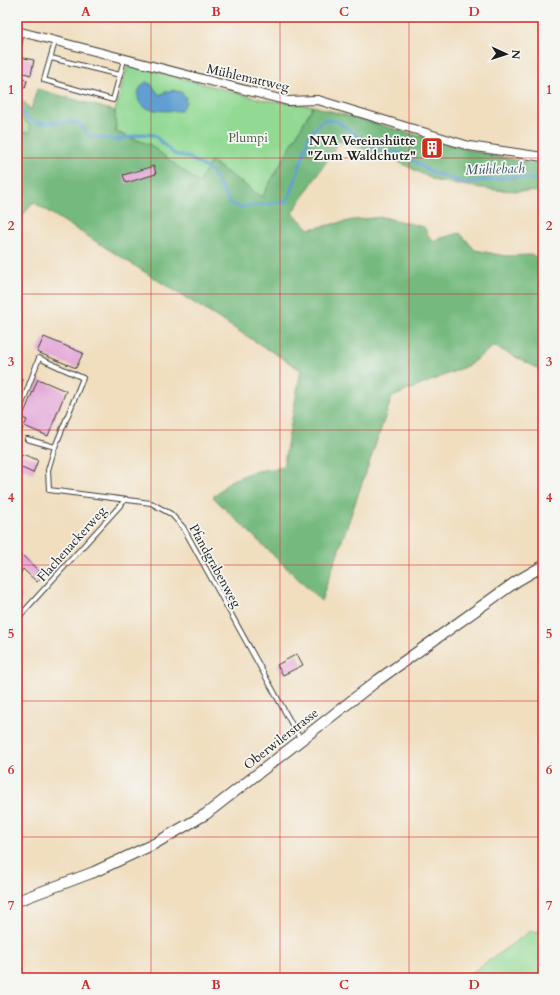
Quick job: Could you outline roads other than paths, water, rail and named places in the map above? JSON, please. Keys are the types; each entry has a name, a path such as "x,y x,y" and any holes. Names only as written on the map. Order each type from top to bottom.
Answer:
{"street":[{"name":"Mühlemattweg","path":"17,31 124,60 288,101 318,100 469,146 543,157"},
{"name":"Oberwilerstrasse","path":"17,901 94,872 154,844 206,814 300,739 378,680 518,581 543,566"}],"lane":[{"path":"56,42 44,80 113,100 124,60"},
{"path":"51,58 120,75"},
{"path":"19,412 39,358 83,378 55,447 27,439"},
{"name":"Pfandgrabenweg","path":"55,447 48,470 49,490 151,503 171,514 183,527 300,739"},
{"name":"Flachenackerweg","path":"17,619 126,499"}],"water":[{"path":"146,82 151,84 159,95 171,90 181,92 185,96 186,103 180,111 161,111 147,108 139,101 138,95 140,87"}],"waterway":[{"name":"Mühlebach","path":"17,102 25,117 38,123 78,122 90,136 117,140 143,134 154,135 174,154 190,158 211,171 231,204 240,207 286,202 292,190 310,134 323,120 337,121 377,150 402,153 429,171 464,183 511,177 543,180"}],"place":[{"name":"NVA Vereinshütte \"Zum Waldchutz\"","path":"432,148"}],"park label":[{"name":"Plumpi","path":"248,138"}]}
